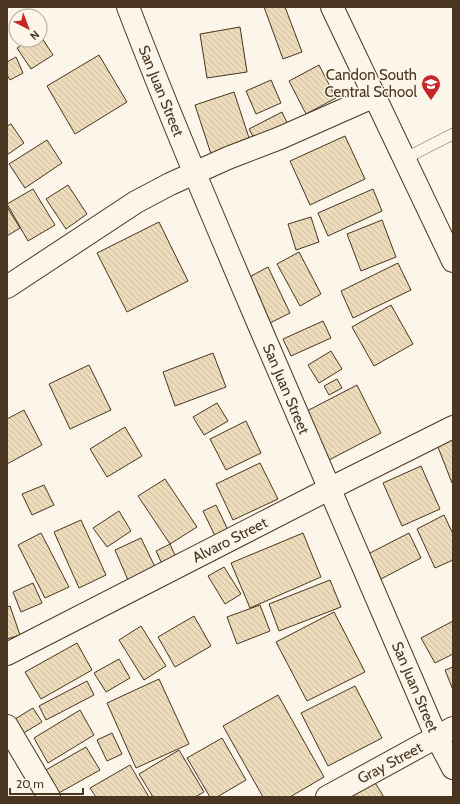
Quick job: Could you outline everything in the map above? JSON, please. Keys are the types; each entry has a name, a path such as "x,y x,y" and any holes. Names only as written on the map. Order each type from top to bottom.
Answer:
{"street":[{"name":"San Juan Street","path":"128,7 194,173 329,489 445,733 453,768"},
{"path":"332,7 453,261"},
{"path":"7,287 136,202 170,184 375,96"},
{"name":"Alvaro Street","path":"7,654 453,426"},
{"path":"7,726 49,797"},
{"name":"Gray Street","path":"327,797 445,733"}],"lane":[{"path":"404,159 453,134"}],"building":[{"path":"264,7 285,7 302,52 283,59"},
{"path":"240,27 247,72 207,78 200,34"},
{"path":"48,47 53,55 31,69 17,48"},
{"path":"99,55 127,102 75,134 47,86"},
{"path":"16,57 23,73 10,80 7,75 7,62"},
{"path":"319,65 336,98 306,114 289,81"},
{"path":"271,80 281,103 256,114 246,91"},
{"path":"234,92 250,141 211,154 195,105"},
{"path":"282,112 290,129 258,146 249,129"},
{"path":"11,124 24,143 7,155 7,126"},
{"path":"345,136 365,179 310,205 290,161"},
{"path":"47,140 62,163 25,188 9,164"},
{"path":"68,185 87,214 66,229 46,199"},
{"path":"33,189 55,225 28,241 7,204"},
{"path":"373,189 382,211 328,236 318,213"},
{"path":"7,207 20,228 7,236"},
{"path":"311,217 319,242 296,250 288,224"},
{"path":"382,220 396,257 361,271 347,234"},
{"path":"159,222 188,281 127,312 97,253"},
{"path":"299,252 321,294 300,306 277,264"},
{"path":"398,263 411,290 353,318 341,291"},
{"path":"268,267 290,313 264,326 242,281"},
{"path":"391,305 413,344 374,366 352,327"},
{"path":"323,321 331,338 291,356 283,339"},
{"path":"331,351 342,369 319,383 308,365"},
{"path":"213,353 226,387 175,406 163,372"},
{"path":"89,365 111,410 70,429 49,384"},
{"path":"337,379 342,388 329,395 324,386"},
{"path":"357,385 381,433 329,460 305,412"},
{"path":"217,403 228,421 204,435 193,417"},
{"path":"24,410 42,445 7,464 7,419"},
{"path":"246,421 261,453 226,470 210,439"},
{"path":"125,427 142,456 107,477 90,449"},
{"path":"453,435 453,483 452,483 436,442"},
{"path":"260,463 278,499 233,520 216,484"},
{"path":"421,466 440,509 402,526 383,483"},
{"path":"165,479 197,527 170,544 138,496"},
{"path":"44,485 54,505 32,515 22,494"},
{"path":"216,505 228,530 215,536 203,511"},
{"path":"119,511 131,531 107,547 93,528"},
{"path":"444,515 453,534 453,560 435,568 417,529"},
{"path":"81,520 106,575 79,588 54,532"},
{"path":"41,533 69,587 45,598 18,545"},
{"path":"303,533 321,577 250,608 231,563"},
{"path":"409,533 421,558 381,579 368,554"},
{"path":"141,538 155,567 128,580 115,550"},
{"path":"170,544 177,560 163,566 156,551"},
{"path":"224,567 241,594 225,604 208,576"},
{"path":"330,580 341,607 279,631 269,604"},
{"path":"33,583 42,603 21,612 13,592"},
{"path":"260,605 270,631 237,644 227,617"},
{"path":"10,606 20,635 7,639 7,607"},
{"path":"334,612 365,672 307,701 276,642"},
{"path":"194,616 211,646 175,667 158,637"},
{"path":"453,621 453,654 435,663 421,638"},
{"path":"141,626 166,666 144,680 119,640"},
{"path":"77,643 92,670 41,699 25,672"},
{"path":"119,659 130,678 106,692 94,673"},
{"path":"453,667 453,690 445,670"},
{"path":"159,679 189,744 136,768 107,703"},
{"path":"87,681 94,695 46,720 39,706"},
{"path":"355,686 382,738 328,766 301,713"},
{"path":"278,695 324,777 290,797 263,797 223,726"},
{"path":"33,708 42,722 15,738 7,724"},
{"path":"80,710 94,735 48,763 34,738"},
{"path":"112,733 122,754 107,761 97,740"},
{"path":"222,738 246,780 217,797 210,797 187,758"},
{"path":"86,747 100,770 57,794 44,771"},
{"path":"179,750 204,792 195,797 153,797 139,774"},
{"path":"130,765 149,797 96,797 90,788"},
{"path":"372,778 384,797 345,797"}],"place":[{"name":"Candon South Central School","path":"431,101"}]}
